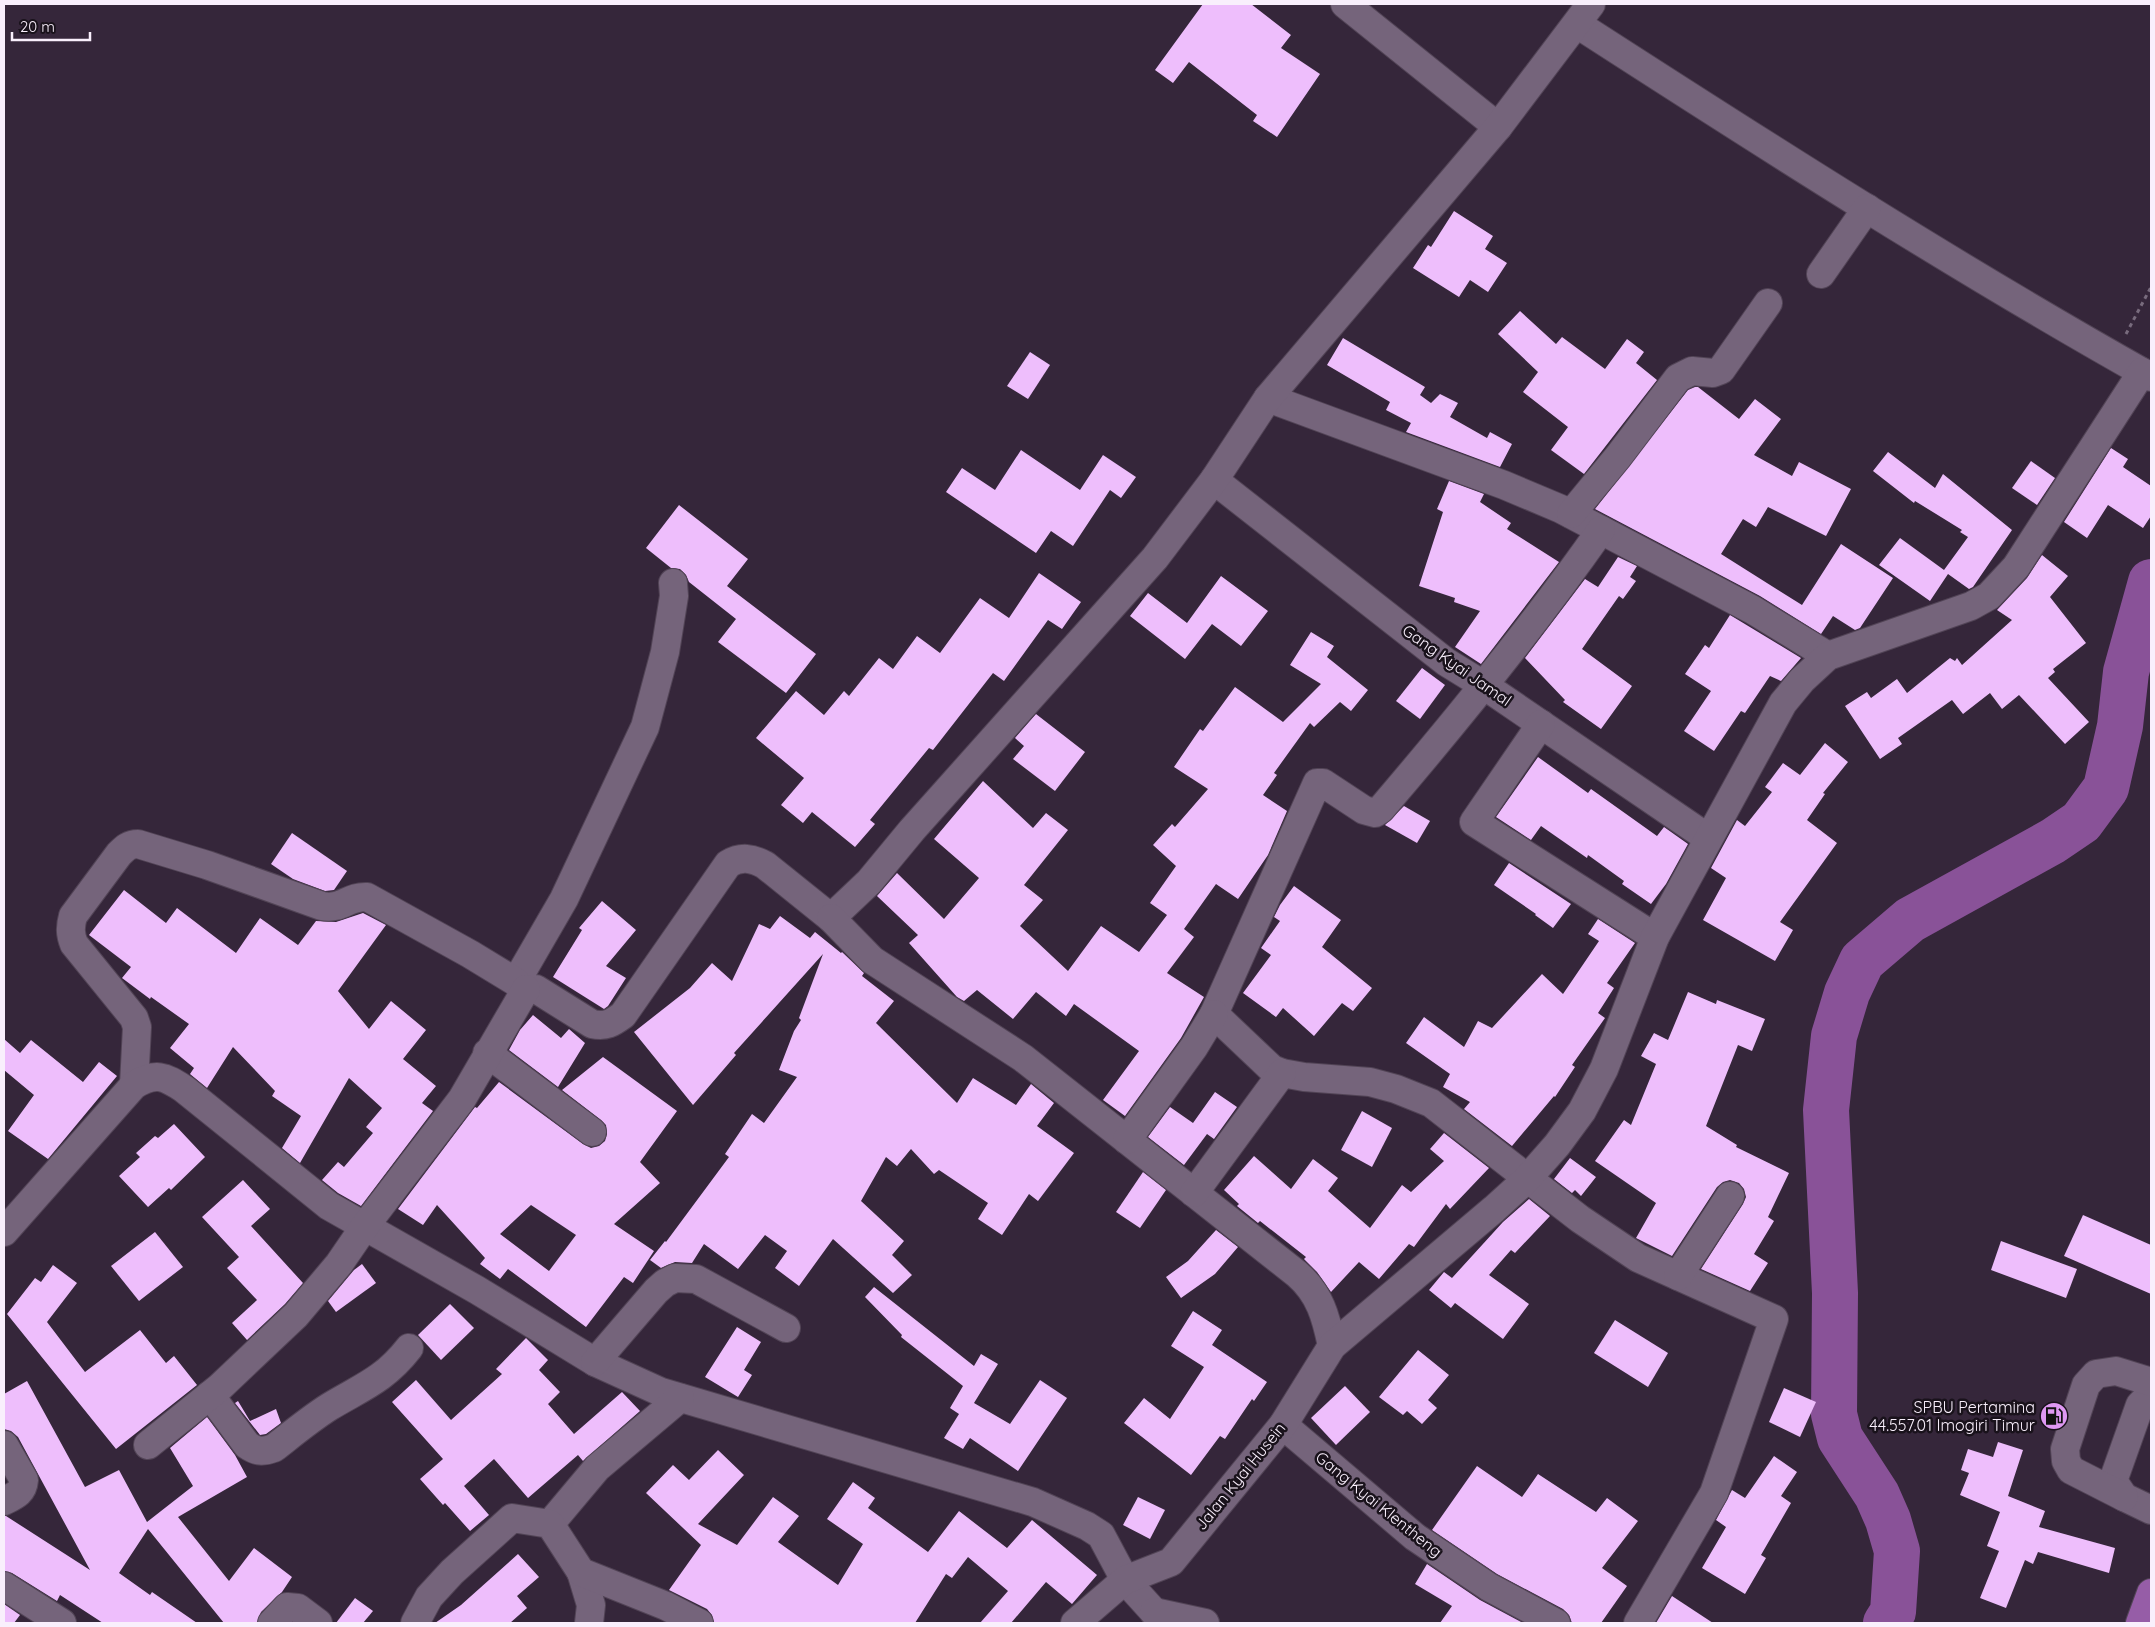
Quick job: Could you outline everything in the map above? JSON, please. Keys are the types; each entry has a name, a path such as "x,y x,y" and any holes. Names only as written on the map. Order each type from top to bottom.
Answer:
{"main road":[{"path":"2140,1623 2151,1593"}],"street":[{"path":"1345,4 1498,128"},
{"path":"831,918 869,882 919,823 1155,558 1214,480 1268,398 1498,128 1584,14 1768,148 2147,375 2016,567 1989,596 1971,606 1828,656 1753,610 1571,514 1504,485 1268,398"},
{"path":"1821,274 1867,208"},
{"path":"1571,514 1624,450 1678,378 1692,370 1713,373 1721,370 1768,302"},
{"name":"Gang Kyai Jamal","path":"1214,480 1446,662 1485,686 1708,838"},
{"path":"1127,1140 1183,1062 1214,1014 1317,783 1323,783 1364,810 1375,813 1381,810 1485,686 1552,599 1601,530"},
{"path":"148,1445 210,1395 296,1314 339,1264 365,1226 462,1099 487,1054 564,899 645,727 665,652 674,596 673,583"},
{"name":"Jalan Kyai Husein","path":"1075,1623 1125,1580 1171,1562 1283,1425 1332,1346 1494,1209 1526,1179 1557,1145 1582,1111 1604,1069 1655,937 1783,702 1802,680 1828,656"},
{"path":"1541,724 1474,822 1655,937"},
{"path":"134,1084 137,1027 134,1018 74,944 70,925 73,916 119,854 132,844 138,844 207,864 330,908 339,906 351,899 367,897 470,954 521,986 536,989 592,1024 600,1026 609,1025 623,1015 728,864 736,859 755,860 765,865 831,918 872,960 1023,1058 1308,1284 1318,1298 1325,1314 1332,1346"},
{"path":"1214,1014 1272,1069 1282,1073 1370,1082 1396,1089 1430,1103 1485,1144 1526,1179 1580,1219 1638,1258 1774,1319 1714,1493 1638,1623"},
{"path":"487,1054 592,1132"},
{"path":"1194,1193 1282,1073"},
{"path":"4,1232 134,1084 147,1077 157,1076 169,1080 184,1089 329,1206 477,1290 595,1362 661,1392 1033,1502 1086,1526 1101,1535 1125,1580 1161,1618 1205,1623"},
{"path":"1678,1276 1730,1196"},
{"path":"595,1362 656,1291 665,1283 675,1278 696,1279 786,1328"},
{"path":"210,1395 247,1445 254,1450 264,1452 274,1448 329,1407 382,1377 409,1348"},
{"path":"2151,1382 2116,1371 2096,1374 2086,1385 2065,1449 2066,1461 2071,1470 2151,1510"},
{"path":"2124,1497 2113,1481 2115,1471 2140,1405 2151,1394"},
{"path":"550,1524 597,1468 680,1398"},
{"name":"Gang Kyai Klentheng","path":"1283,1425 1415,1537 1489,1587 1556,1623"},
{"path":"4,1445 24,1480 19,1494 4,1501"},
{"path":"415,1623 429,1598 452,1572 512,1518 550,1524 581,1572 591,1605 589,1623"},
{"path":"581,1572 666,1606 698,1623"},
{"path":"4,1586 62,1623"},
{"path":"272,1623 287,1607 298,1608 318,1623"}],"path":[{"path":"2113,356 2151,287"}],"building":[{"path":"1203,4 1251,4 1291,35 1281,48 1320,74 1277,137 1253,121 1257,115 1189,62 1173,83 1155,70"},
{"path":"1454,211 1493,236 1485,249 1507,263 1488,292 1470,280 1459,297 1413,268 1428,245 1431,247"},
{"path":"1520,311 1556,344 1562,337 1605,369 1627,339 1644,352 1636,363 1657,380 1584,474 1551,450 1568,427 1523,392 1538,372 1498,334"},
{"path":"1343,338 1425,387 1420,395 1431,403 1440,394 1458,403 1450,417 1487,438 1490,432 1512,444 1500,467 1406,432 1411,423 1386,410 1390,402 1327,365"},
{"path":"1030,352 1050,365 1028,399 1007,386"},
{"path":"1698,387 1739,419 1755,399 1781,419 1754,455 1792,476 1799,462 1851,489 1826,536 1768,507 1756,527 1743,519 1721,554 1802,605 1841,544 1893,578 1860,628 1855,630 1833,616 1821,634 1760,596 1595,509 1688,390"},
{"path":"2111,448 2128,459 2123,467 2151,486 2151,516 2143,528 2108,505 2087,538 2064,522"},
{"path":"1021,450 1080,490 1103,455 1136,477 1121,498 1110,490 1073,546 1051,531 1036,553 946,492 962,468 995,490"},
{"path":"1888,452 1935,488 1943,474 2012,530 1973,587 1969,589 1948,574 1930,601 1879,565 1900,538 1944,570 1968,537 1960,532 1962,530 1915,501 1914,503 1873,471"},
{"path":"2031,461 2055,478 2037,505 2012,488"},
{"path":"1449,481 1484,494 1480,502 1511,523 1507,529 1559,562 1481,664 1455,647 1480,611 1454,602 1455,598 1419,586 1443,512 1437,509"},
{"path":"679,505 748,559 727,586 816,654 786,693 718,642 736,619 689,582 686,575 680,569 671,568 646,548"},
{"path":"2042,555 2068,576 2050,597 2086,643 2053,669 2055,672 2048,678 2089,722 2065,744 2019,695 2002,709 1990,693 1963,714 1952,700 1898,738 1902,744 1880,759 1845,706 1867,692 1871,698 1897,679 1907,693 1950,658 1955,661 1957,658 1962,665 2012,620 1997,610 2027,578"},
{"path":"1618,557 1637,566 1630,577 1636,581 1623,599 1619,596 1582,649 1632,686 1601,729 1563,702 1565,700 1525,658 1585,579 1598,587"},
{"path":"1039,573 1081,602 1062,629 1048,620 1004,681 993,673 933,750 929,748 870,820 875,824 855,847 812,812 803,823 781,805 804,778 756,738 796,691 824,715 844,691 849,696 879,658 893,669 917,636 940,653 980,598 1009,618"},
{"path":"1221,576 1268,611 1241,646 1212,624 1185,659 1130,616 1148,593 1187,623"},
{"path":"1730,615 1801,658 1781,681 1770,676 1745,713 1741,711 1714,751 1684,731 1711,691 1685,674 1705,645 1709,648"},
{"path":"1311,632 1334,646 1327,657 1368,690 1351,711 1340,702 1314,727 1310,723 1274,773 1277,775 1263,795 1287,811 1268,855 1238,899 1216,884 1184,929 1194,937 1167,973 1204,997 1181,1038 1125,1116 1103,1100 1139,1051 1074,1004 1066,1016 1036,992 1013,1019 977,990 964,1001 957,997 909,943 918,935 877,896 897,873 944,919 979,878 934,839 983,781 1033,828 1046,813 1068,830 1024,885 1043,900 1020,926 1068,971 1101,926 1139,952 1167,915 1150,903 1176,866 1153,845 1172,824 1175,827 1208,789 1174,767 1200,729 1203,731 1235,687 1283,722 1321,684 1290,665"},
{"path":"1422,668 1445,685 1420,719 1396,701"},
{"path":"1036,714 1085,752 1055,791 1013,759 1024,746 1015,738"},
{"path":"1825,743 1848,762 1823,793 1825,794 1807,820 1837,843 1780,922 1793,930 1775,961 1703,920 1726,878 1711,868 1737,820 1745,826 1772,792 1765,787 1783,763 1800,775"},
{"path":"1538,757 1588,793 1591,789 1657,836 1664,827 1688,844 1666,884 1651,904 1622,884 1624,881 1588,855 1587,858 1541,826 1531,840 1496,817"},
{"path":"1404,806 1430,821 1417,843 1385,825"},
{"path":"292,833 347,871 334,890 325,891 293,879 271,864"},
{"path":"1509,863 1571,904 1553,928 1494,885"},
{"path":"1294,886 1341,920 1322,947 1372,988 1353,1011 1342,1003 1314,1036 1283,1008 1276,1017 1243,993 1271,955 1261,948 1280,921 1274,917"},
{"path":"124,890 166,923 177,908 236,953 260,918 298,945 316,921 336,922 363,913 386,925 338,991 369,1029 391,1001 426,1030 403,1059 436,1086 422,1103 433,1111 361,1206 338,1193 322,1180 338,1162 344,1167 373,1133 366,1127 382,1108 349,1078 300,1163 282,1148 301,1116 272,1096 275,1091 233,1047 207,1088 190,1074 194,1068 170,1048 189,1024 122,978 131,967 89,935"},
{"path":"602,901 636,930 606,966 626,978 608,1006 604,1009 553,977 582,930 579,928"},
{"path":"780,916 810,938 815,932 842,952 864,973 862,976 894,1001 876,1023 957,1103 973,1078 1016,1105 1031,1084 1054,1103 1037,1126 1074,1153 1038,1201 1029,1194 1002,1235 978,1219 988,1203 939,1170 934,1174 911,1149 897,1166 886,1157 861,1201 904,1241 892,1255 912,1275 893,1293 833,1239 799,1286 775,1268 787,1251 765,1235 738,1269 704,1244 692,1263 675,1262 661,1268 650,1260 666,1242 729,1157 725,1154 752,1114 764,1123 797,1077 779,1070 794,1031 801,1020 799,1018 823,954 734,1053 736,1055 693,1105 634,1032 690,988 712,963 732,981 759,924 770,929"},
{"path":"1598,919 1635,943 1607,983 1614,988 1598,1013 1605,1018 1572,1065 1575,1067 1555,1097 1512,1146 1464,1109 1470,1102 1443,1087 1450,1074 1406,1043 1424,1017 1464,1047 1478,1021 1492,1028 1542,974 1563,994 1599,941 1588,934"},
{"path":"1688,992 1716,1004 1717,1000 1765,1019 1752,1051 1738,1045 1706,1126 1737,1145 1736,1147 1789,1173 1768,1217 1774,1221 1754,1254 1768,1263 1750,1291 1701,1269 1743,1204 1746,1197 1744,1189 1739,1183 1730,1180 1723,1182 1717,1187 1672,1256 1636,1238 1656,1203 1595,1161 1624,1120 1631,1125 1656,1064 1641,1056 1654,1033 1668,1040"},
{"path":"533,1015 561,1038 569,1029 585,1043 558,1087 509,1050 520,1030"},
{"path":"4,1039 20,1053 31,1040 83,1082 99,1062 117,1076 48,1159 8,1131 34,1095 4,1070"},
{"path":"603,1057 677,1111 640,1162 660,1183 614,1224 654,1251 633,1283 624,1277 586,1327 508,1269 500,1279 480,1264 485,1258 437,1205 423,1225 398,1209 475,1107 477,1108 499,1082 583,1144 591,1148 599,1146 605,1141 607,1134 606,1125 562,1090","holes":["531,1205 576,1235 549,1271 500,1234"]},
{"path":"1215,1092 1237,1107 1214,1139 1207,1134 1184,1165 1148,1137 1170,1107 1193,1123"},
{"path":"1362,1111 1392,1128 1372,1167 1341,1150"},
{"path":"174,1124 205,1157 171,1190 169,1188 148,1207 119,1176 140,1157 136,1153 155,1136 158,1138"},
{"path":"1444,1133 1489,1168 1450,1209 1446,1204 1414,1247 1409,1244 1379,1279 1359,1262 1331,1292 1317,1272 1304,1259 1306,1257 1260,1221 1258,1223 1237,1206 1239,1204 1224,1190 1254,1156 1291,1189 1313,1159 1338,1178 1328,1191 1370,1228 1402,1185 1411,1192 1444,1161 1430,1149"},
{"path":"1570,1158 1596,1177 1581,1196 1575,1190 1572,1193 1554,1179"},
{"path":"1143,1172 1166,1190 1140,1228 1116,1212"},
{"path":"243,1180 270,1209 251,1226 303,1283 285,1304 247,1340 232,1323 257,1300 227,1268 239,1257 202,1217"},
{"path":"1529,1199 1550,1216 1515,1253 1511,1250 1489,1275 1529,1304 1503,1339 1455,1303 1451,1308 1429,1290 1444,1272 1452,1278 1503,1222"},
{"path":"2083,1215 2151,1245 2151,1294 2064,1256"},
{"path":"1216,1230 1238,1247 1215,1274 1181,1298 1166,1277 1188,1261"},
{"path":"155,1232 183,1267 139,1301 111,1266"},
{"path":"2001,1241 2077,1269 2066,1298 1991,1270"},
{"path":"362,1264 376,1283 336,1312 328,1301 354,1270"},
{"path":"53,1265 77,1283 47,1322 85,1372 140,1330 166,1363 174,1356 197,1385 116,1449 7,1314 35,1278 41,1282"},
{"path":"874,1287 974,1366 981,1354 998,1364 974,1403 1010,1424 1040,1380 1067,1398 1018,1471 970,1438 963,1449 944,1438 959,1414 950,1408 963,1386 901,1337 902,1335 865,1297"},
{"path":"450,1304 474,1328 441,1360 418,1335"},
{"path":"1193,1311 1222,1330 1212,1345 1267,1382 1254,1401 1252,1399 1225,1439 1220,1436 1191,1475 1124,1423 1144,1398 1170,1419 1204,1367 1171,1346"},
{"path":"1615,1320 1668,1353 1648,1387 1594,1353"},
{"path":"737,1327 761,1342 744,1370 752,1375 738,1397 705,1377"},
{"path":"526,1338 548,1360 539,1370 560,1392 548,1404 574,1434 622,1392 640,1411 583,1461 578,1455 528,1498 494,1459 464,1486 489,1515 470,1531 420,1479 443,1459 392,1402 416,1380 451,1420 502,1374 496,1369"},
{"path":"1418,1350 1449,1375 1428,1400 1437,1408 1422,1424 1407,1411 1403,1415 1379,1397"},
{"path":"27,1381 85,1487 119,1470 147,1522 193,1486 170,1448 207,1417 235,1455 247,1477 178,1517 229,1581 254,1548 292,1577 282,1592 261,1612 257,1623 224,1623 148,1529 119,1573 150,1595 152,1592 197,1623 103,1623 60,1595 57,1601 12,1573 4,1571 4,1516 90,1570 18,1437 11,1431 4,1429 4,1394"},
{"path":"1345,1386 1370,1412 1336,1445 1311,1418"},
{"path":"1784,1388 1816,1402 1800,1437 1769,1422"},
{"path":"238,1401 250,1421 276,1409 281,1423 266,1434 260,1435 235,1403"},
{"path":"1998,1442 2023,1450 2008,1496 2045,1511 2039,1527 2115,1548 2109,1573 2038,1552 2033,1564 2025,1560 2006,1608 1980,1598 1999,1551 1987,1546 2000,1512 1960,1495 1969,1473 1961,1470 1968,1449 1993,1457"},
{"path":"718,1450 744,1475 698,1524 737,1545 773,1497 799,1516 778,1542 838,1585 863,1544 827,1519 853,1482 875,1498 868,1508 928,1552 959,1511 1007,1548 1032,1520 1097,1575 1072,1604 1046,1582 1011,1623 980,1623 1008,1591 968,1557 952,1578 946,1574 915,1623 714,1623 712,1615 707,1609 669,1590 701,1545 646,1493 673,1465 689,1480"},
{"path":"1774,1456 1797,1472 1781,1496 1791,1503 1761,1555 1766,1558 1745,1594 1702,1568 1726,1527 1716,1520 1732,1490 1745,1498"},
{"path":"1477,1466 1522,1497 1538,1474 1596,1512 1607,1498 1638,1521 1602,1568 1627,1586 1601,1623 1572,1623 1569,1615 1563,1609 1497,1574 1432,1530"},
{"path":"1138,1497 1165,1510 1150,1539 1123,1525"},
{"path":"518,1554 539,1577 517,1596 527,1608 510,1623 435,1623 461,1605"},
{"path":"1427,1564 1480,1600 1523,1623 1440,1623 1452,1606 1415,1584"},
{"path":"1672,1596 1713,1623 1656,1623"},
{"path":"355,1598 373,1611 363,1623 336,1623"},
{"path":"4,1604 20,1615 14,1623 4,1623"}],"waterway":[{"path":"1886,1623 1893,1612 1897,1551 1888,1520 1877,1495 1840,1438 1834,1414 1835,1293 1826,1110 1834,1036 1847,993 1862,961 1910,920 2053,841 2081,822 2106,788 2120,726 2126,672 2151,582"}],"place":[{"name":"SPBU Pertamina 44.557.01 Imogiri Timur","path":"2054,1416"}]}
